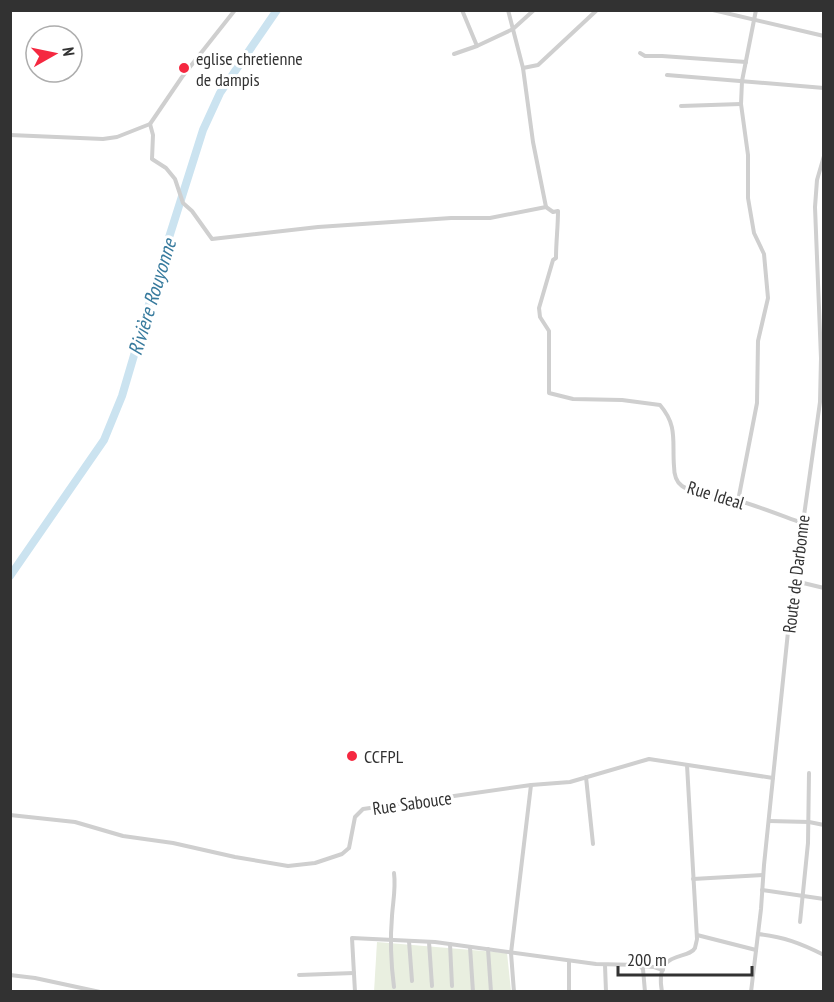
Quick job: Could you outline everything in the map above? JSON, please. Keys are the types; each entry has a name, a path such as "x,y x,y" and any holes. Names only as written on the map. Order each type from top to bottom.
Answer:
{"street":[{"path":"10,135 104,139 117,137 150,124 182,77 235,10"},
{"path":"462,10 477,46"},
{"path":"150,124 153,135 153,159 166,168 175,179 183,202 212,239 318,227 451,218 490,218 546,207 533,142 523,68 508,10"},
{"path":"454,54 513,29 534,10"},
{"path":"523,68 538,65 597,10"},
{"path":"713,10 824,36"},
{"path":"738,501 757,403 758,341 768,298 764,254 754,233 748,198 748,154 741,104 742,81 756,10"},
{"path":"640,53 645,56 746,62"},
{"path":"667,75 824,88"},
{"path":"681,106 741,104"},
{"name":"Route de Darbonne","path":"751,992 795,581 820,402 821,300 815,207 817,180 824,156"},
{"name":"Rue Ideal","path":"546,207 553,212 558,211 556,258 539,308 540,317 549,331 549,393 573,399 622,400 660,405 668,414 674,431 674,467 677,482 684,488 738,501 802,523"},
{"path":"795,581 824,588"},
{"name":"Rue Sabouce","path":"10,815 75,822 123,836 173,843 235,858 288,866 315,863 342,854 349,848 355,817 363,809 531,785 570,782 649,759 773,778"},
{"path":"662,992 663,970 671,958 692,952 697,935 687,765"},
{"path":"800,922 809,822 809,773"},
{"path":"586,777 593,844"},
{"path":"514,992 511,953 531,785"},
{"path":"769,821 809,822 824,825"},
{"path":"394,873 395,893 391,940 394,987"},
{"path":"693,879 763,876"},
{"path":"762,890 824,899"},
{"path":"758,934 797,941 824,955"},
{"path":"697,935 756,950"},
{"path":"355,992 352,938 450,944 569,961 649,966 663,970"},
{"path":"409,941 412,981"},
{"path":"429,942 432,986"},
{"path":"450,944 452,986"},
{"path":"470,947 472,992"},
{"path":"489,949 491,992"},
{"path":"569,961 569,992"},
{"path":"605,965 606,992"},
{"path":"641,966 645,992"},
{"path":"299,975 354,972"},
{"path":"10,975 100,992"}],"green space":[{"path":"377,942 507,953 511,991 374,992"}],"waterway":[{"name":"Rivière Rouyonne","path":"10,576 104,440 122,396 203,130 220,93 277,10"}],"place":[{"name":"eglise chretienne de dampis","path":"184,68"},
{"name":"CCFPL","path":"352,756"}]}
